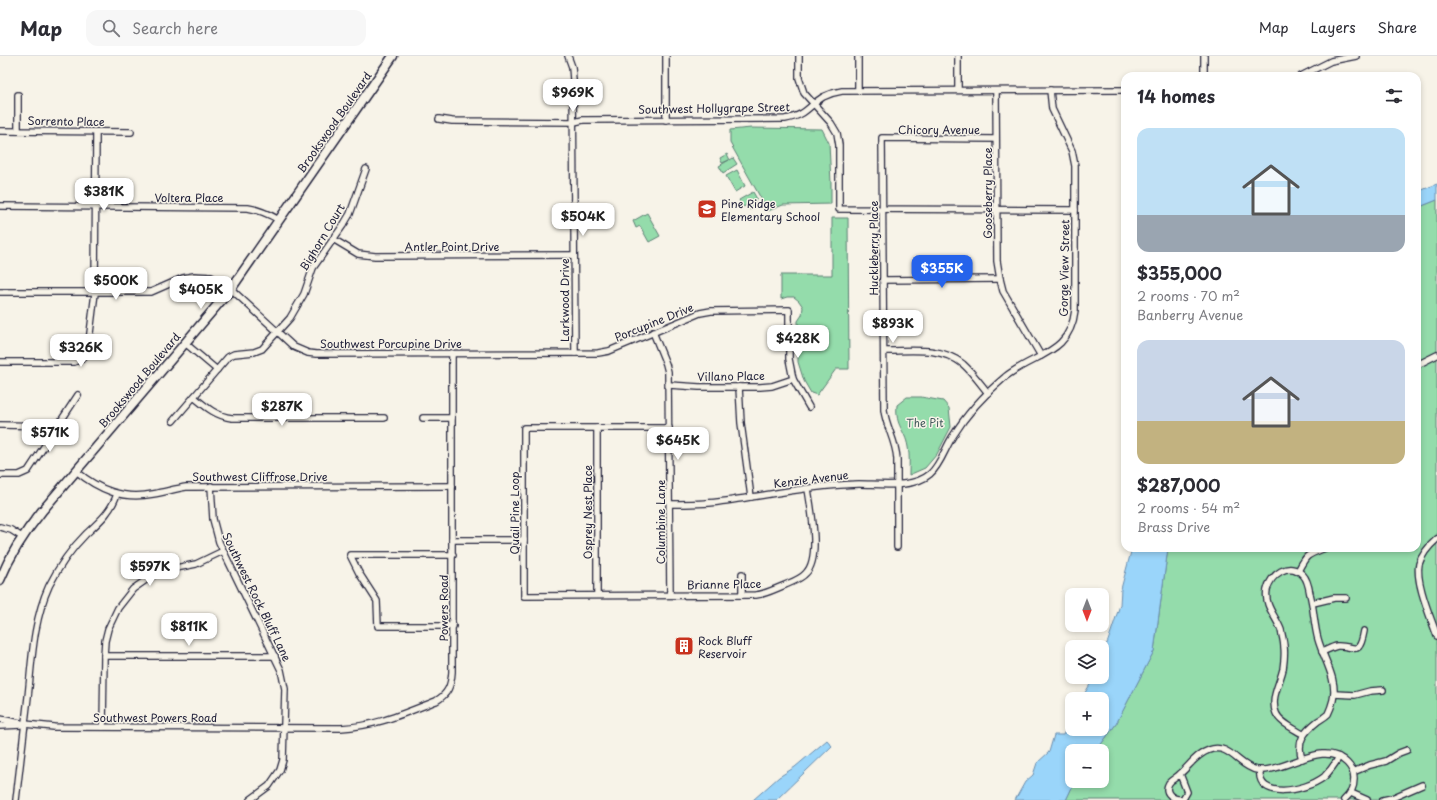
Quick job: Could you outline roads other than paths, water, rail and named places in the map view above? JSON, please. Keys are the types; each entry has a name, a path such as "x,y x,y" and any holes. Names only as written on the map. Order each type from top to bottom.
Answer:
{"main road":[{"name":"Brookswood Boulevard","path":"0,580 22,537 42,510 231,289 393,56"}],"street":[{"name":"Larkwood Drive","path":"568,56 572,67 574,122 574,353"},
{"path":"666,56 666,120"},
{"path":"799,56 799,78 804,93 831,123 837,133 839,145 839,209 1075,210"},
{"path":"858,56 858,90"},
{"path":"958,56 958,90"},
{"path":"1204,56 1204,72"},
{"path":"1309,72 1331,61 1356,56"},
{"name":"Gooseberry Place","path":"996,90 997,261 1000,280 1003,291 1041,356"},
{"name":"Gorge View Street","path":"898,484 916,482 930,474 939,463 952,436 967,416 988,393 1007,376 1025,364 1051,351 1068,334 1074,319 1075,166 1072,151 1052,109 1050,90"},
{"name":"Southwest Hollygrape Street","path":"439,119 452,122 785,119 803,114 822,97 842,91 1121,90"},
{"path":"18,95 18,131"},
{"name":"Sorrento Place","path":"0,130 131,132"},
{"path":"0,362 74,362 83,358 88,349 94,293 96,132"},
{"name":"Chicory Avenue","path":"882,138 996,139"},
{"name":"Huckleberry Place","path":"882,138 884,410 887,428 896,449 898,484 897,548"},
{"name":"Bighorn Court","path":"173,421 231,355 254,352 262,348 290,318 298,306 313,268 350,214 366,170"},
{"name":"Voltera Place","path":"0,206 248,208 261,211 279,220"},
{"name":"Antler Point Drive","path":"333,239 358,254 375,256 574,255"},
{"name":"Southwest Porcupine Drive","path":"0,292 151,292 183,278 194,276 211,277 231,289 294,347 308,353 574,353"},
{"path":"883,280 1000,280"},
{"name":"Porcupine Drive","path":"574,353 598,353 609,351 700,313 711,311 789,310 790,359 793,379"},
{"name":"Columbine Lane","path":"653,332 666,364 669,385 670,595"},
{"path":"185,343 217,370"},
{"path":"884,351 931,350 943,353 964,365 988,393"},
{"name":"Powers Road","path":"284,728 341,728 383,722 444,696 452,682 452,353"},
{"path":"1421,363 1437,355"},
{"path":"793,379 809,407"},
{"name":"Villano Place","path":"669,385 699,387 772,386 793,379"},
{"path":"738,387 750,497"},
{"path":"0,474 19,475 25,473 78,395"},
{"path":"194,397 209,410 232,418 384,418"},
{"path":"423,418 452,418"},
{"path":"0,425 58,426"},
{"name":"Quail Pine Loop","path":"669,428 524,428 524,596 670,595"},
{"name":"Osprey Nest Place","path":"597,428 597,596"},
{"name":"Southwest Cliffrose Drive","path":"76,471 96,486 117,494 130,496 142,496 186,486 452,486"},
{"name":"Kenzie Avenue","path":"670,504 716,502 838,484 898,484"},
{"name":"Southwest Rock Bluff Lane","path":"212,486 213,519 215,532 222,551 275,656 284,680 284,752 280,770 269,786 250,800"},
{"name":"Brianne Place","path":"670,595 756,596 766,594 805,575 809,569 813,554 814,530 808,489"},
{"path":"16,800 36,628 42,605 48,588 60,566 78,544 105,516 113,505 117,494"},
{"path":"0,527 11,530 22,537"},
{"path":"1437,539 1424,553 1419,564 1420,586 1437,636"},
{"path":"452,540 524,540"},
{"path":"103,727 104,656 108,629 113,617 125,598 133,589 154,575 166,570 196,564 222,551"},
{"path":"1298,572 1304,559 1308,554 1314,552"},
{"path":"453,555 350,556 359,574 377,600 378,626 453,626"},
{"path":"1302,759 1299,749 1304,735 1311,726 1328,714 1333,701 1334,684 1317,637 1312,603 1306,580 1303,575 1298,572 1291,569 1285,569 1277,573 1270,582 1267,596 1268,606 1281,629 1284,648 1283,668 1275,694 1275,708 1276,714 1282,721 1304,735"},
{"path":"742,574 742,595"},
{"path":"1312,603 1334,598 1346,598"},
{"path":"1322,652 1335,646 1353,649 1356,648 1360,645 1364,631"},
{"path":"104,656 275,656"},
{"path":"1334,694 1354,695 1370,691 1383,690"},
{"path":"0,719 25,724"},
{"path":"0,726 25,724"},
{"name":"Southwest Powers Road","path":"25,724 54,727 284,728"},
{"path":"1180,774 1187,792 1183,799 1174,799 1171,797 1168,788 1170,783 1198,756 1216,748 1222,748 1246,766 1260,770 1277,768 1314,755 1335,755 1340,757 1348,764 1354,772 1353,789 1344,800"},
{"path":"1354,772 1370,765 1386,761 1407,750"},
{"path":"1280,796 1286,796 1300,791 1324,776 1340,757"},
{"path":"1260,770 1260,783 1268,794"},
{"path":"1384,800 1422,785"},
{"path":"1351,793 1367,800"}],"water":[{"path":"1437,184 1437,200 1421,206 1421,190"},
{"path":"1131,552 1167,552 1154,651 1116,724 1109,733 1109,692 1085,692 1090,684 1109,684 1108,640 1120,605 1121,589"},
{"path":"1065,731 1065,736 1107,736 1101,744 1065,744 1065,788 1072,788 1066,800 1015,800 1025,782 1033,775 1037,763 1049,752 1054,735 1063,735"},
{"path":"827,740 832,746 776,800 753,800 779,777 795,767"}],"place":[{"name":"Pine Ridge Elementary School","path":"707,209"},
{"name":"Rock Bluff Reservoir","path":"684,646"}],"park label":[{"name":"The Pit","path":"925,422"}]}
